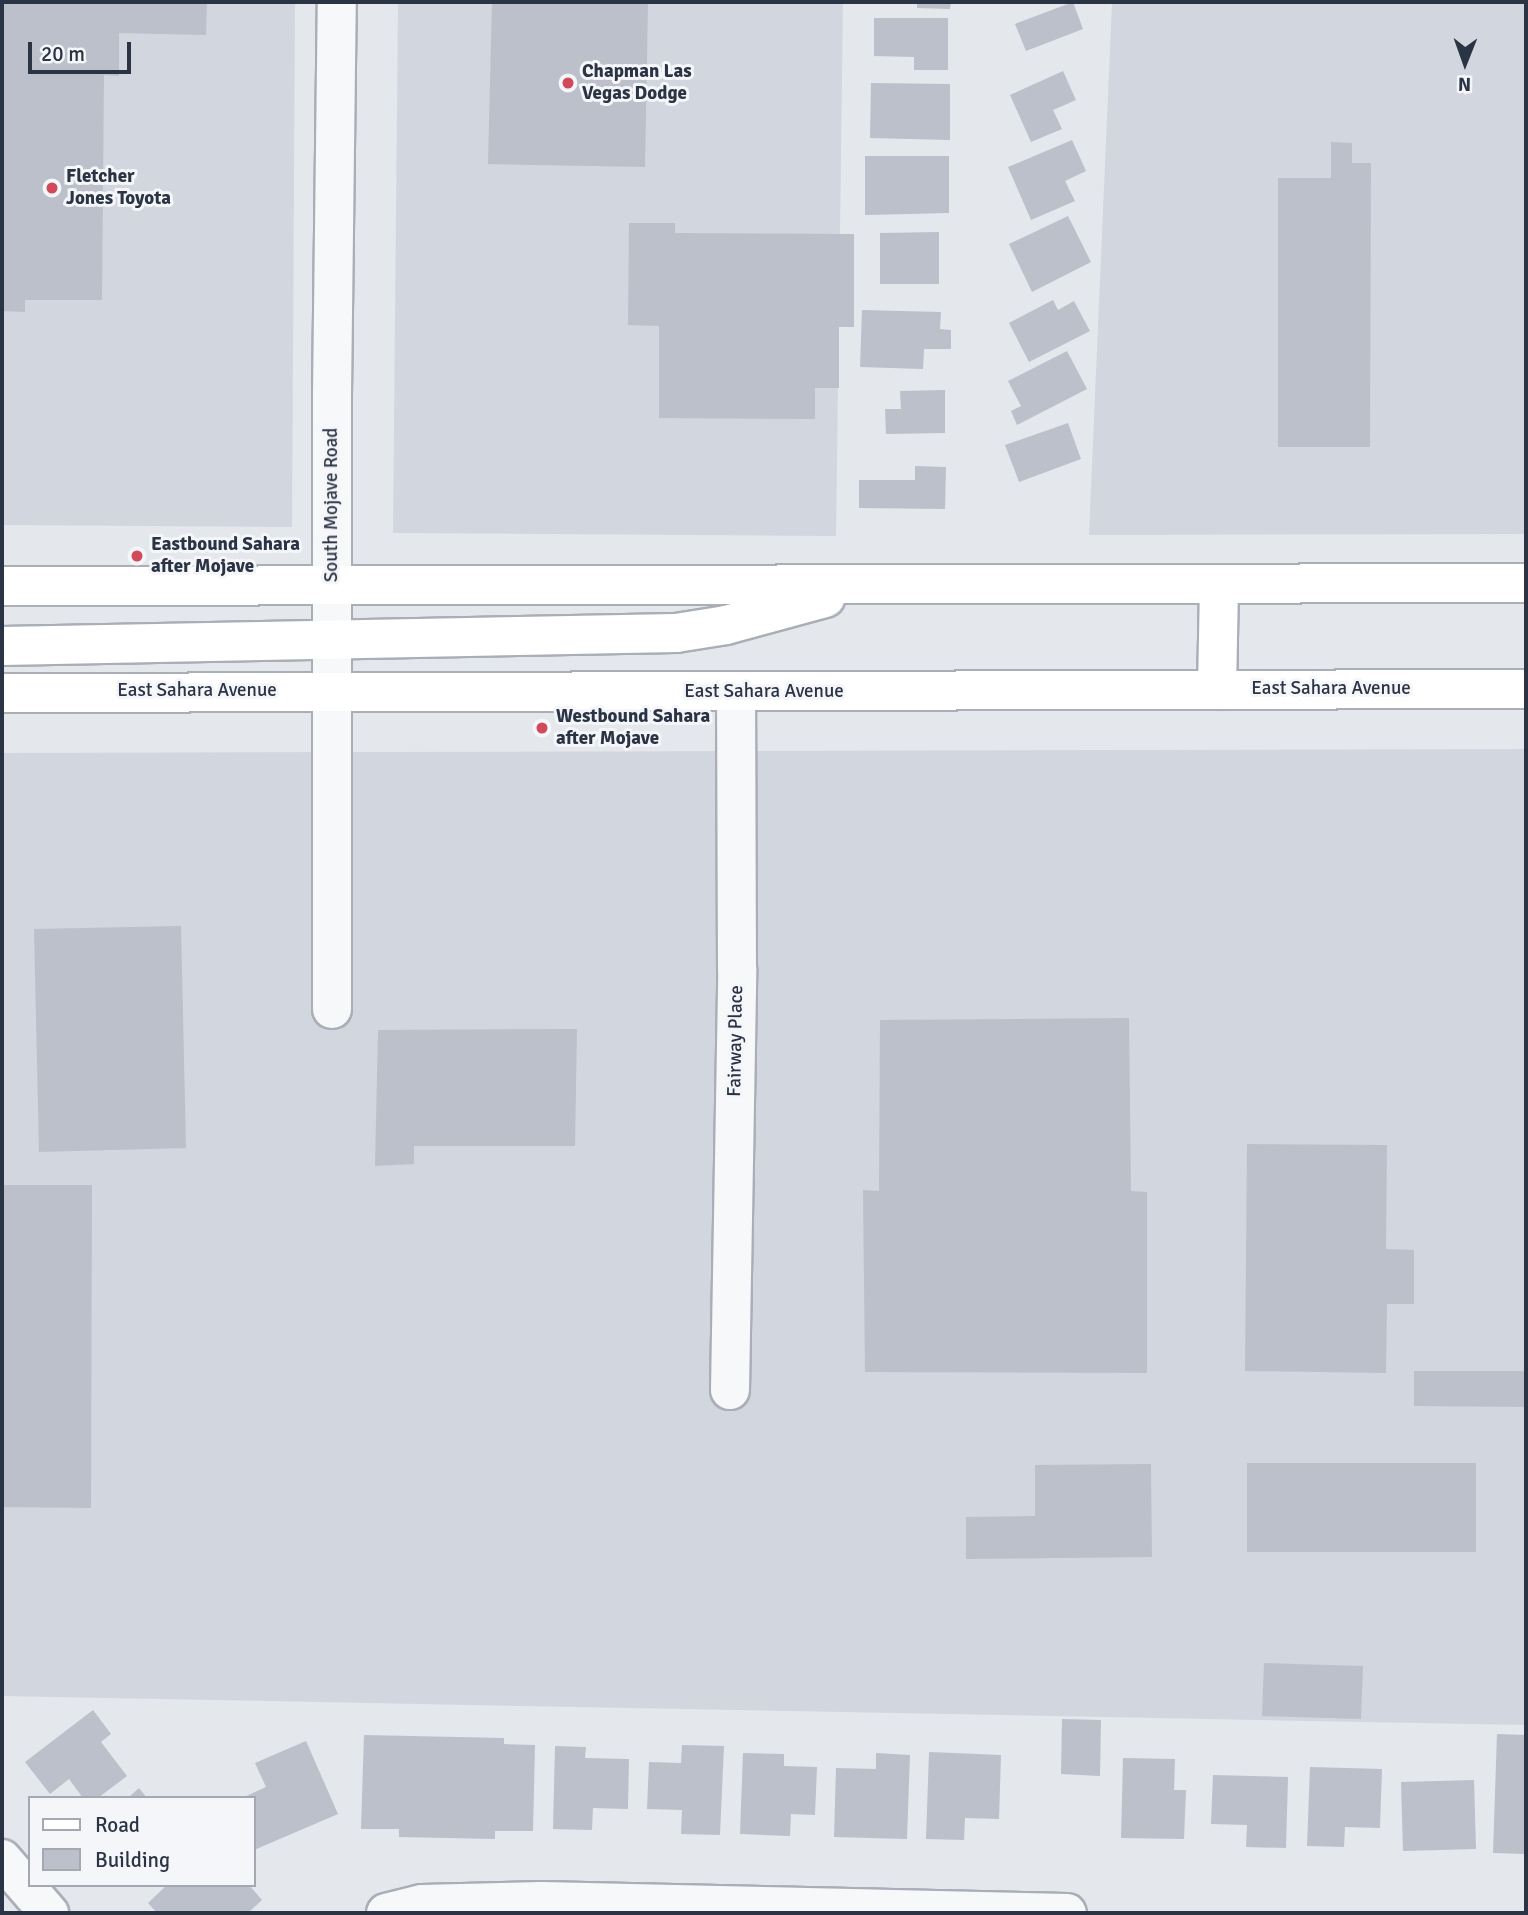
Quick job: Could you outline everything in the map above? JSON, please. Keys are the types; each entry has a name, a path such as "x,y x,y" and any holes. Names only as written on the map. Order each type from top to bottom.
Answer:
{"main road":[{"path":"2,586 1526,583"},
{"path":"1217,690 1219,584"},
{"path":"2,646 676,633 726,625 874,585"},
{"name":"East Sahara Avenue","path":"2,694 333,690 736,692 1526,689"}],"street":[{"name":"South Mojave Road","path":"332,1009 332,584 337,2"},
{"name":"Fairway Place","path":"730,1390 737,969 736,692"},
{"path":"2,1859 49,1913"},
{"path":"386,1913 422,1905 542,1901 1068,1913"}],"shaded area":[{"path":"2,2 295,2 292,527 2,525"},
{"path":"398,2 843,2 836,536 393,533"},
{"path":"1112,2 1526,2 1526,534 1089,535"},
{"path":"1526,749 1526,1725 2,1696 2,753"}],"building":[{"name":"Fletcher Jones Toyota","path":"2,2 207,2 206,35 119,33 119,76 104,75 102,300 25,300 25,312 2,311"},
{"name":"Chapman Las Vegas Dodge","path":"492,2 648,2 645,167 488,164"},
{"path":"917,2 951,2 950,9 917,8"},
{"path":"1073,2 1083,29 1026,51 1015,24"},
{"path":"874,18 948,18 948,70 914,70 914,57 874,56"},
{"path":"1063,71 1076,100 1053,110 1062,129 1031,142 1010,95"},
{"path":"871,83 950,84 950,140 870,138"},
{"path":"1072,140 1086,171 1065,181 1075,201 1031,220 1008,167"},
{"path":"1331,142 1352,143 1352,163 1371,163 1370,447 1278,447 1278,178 1331,178"},
{"path":"865,156 949,156 949,213 865,215"},
{"path":"1068,216 1091,262 1032,292 1009,244"},
{"path":"629,223 675,223 675,233 854,234 854,327 839,327 839,388 815,388 815,419 659,418 659,326 628,325"},
{"path":"939,232 939,284 880,284 880,233"},
{"path":"1053,300 1058,310 1074,301 1090,331 1029,362 1009,323"},
{"path":"862,310 941,312 940,329 951,330 951,349 924,349 923,369 860,367"},
{"path":"1067,351 1087,389 1017,425 1011,411 1021,406 1008,381"},
{"path":"945,390 945,433 886,434 885,409 901,409 900,391"},
{"path":"1068,423 1081,459 1019,482 1005,445"},
{"path":"915,466 946,467 945,509 859,508 859,480 915,480"},
{"path":"181,926 186,1148 39,1152 34,929"},
{"path":"1129,1018 1131,1191 1147,1192 1147,1373 865,1372 863,1190 879,1191 880,1020"},
{"path":"577,1029 575,1146 414,1146 414,1164 375,1166 378,1030"},
{"path":"1247,1144 1387,1145 1386,1249 1414,1250 1414,1304 1387,1304 1386,1373 1245,1371"},
{"path":"2,1185 92,1185 91,1508 2,1507"},
{"path":"1414,1371 1526,1371 1526,1407 1414,1406"},
{"path":"1247,1463 1476,1463 1476,1552 1247,1552"},
{"path":"1151,1464 1152,1557 966,1559 966,1517 1035,1516 1035,1465"},
{"path":"1264,1663 1363,1666 1361,1719 1262,1716"},
{"path":"93,1710 111,1734 101,1742 127,1776 101,1796 82,1796 69,1779 50,1794 25,1762"},
{"path":"1062,1719 1101,1720 1100,1776 1061,1774"},
{"path":"1497,1734 1526,1735 1526,1854 1493,1853"},
{"path":"364,1735 504,1738 504,1744 535,1745 533,1831 495,1831 495,1839 399,1837 399,1829 361,1829"},
{"path":"306,1741 338,1814 256,1849 256,1796 246,1796 266,1787 255,1763"},
{"path":"682,1745 724,1746 720,1835 681,1834 682,1810 647,1809 649,1762 681,1763"},
{"path":"555,1746 586,1747 585,1758 629,1759 628,1809 593,1808 592,1830 553,1829"},
{"path":"929,1752 1001,1755 999,1819 965,1818 964,1840 926,1839"},
{"path":"743,1753 784,1754 784,1766 817,1767 815,1815 791,1814 790,1836 740,1834"},
{"path":"876,1753 910,1755 907,1839 834,1837 836,1768 876,1769"},
{"path":"1123,1758 1175,1759 1174,1790 1186,1790 1184,1839 1121,1838"},
{"path":"1310,1767 1382,1769 1380,1828 1345,1827 1344,1847 1307,1846"},
{"path":"1213,1775 1288,1777 1286,1848 1246,1847 1247,1825 1211,1824"},
{"path":"1474,1780 1476,1849 1403,1851 1401,1782"},
{"path":"139,1788 145,1796 130,1796"},
{"path":"165,1887 251,1887 262,1900 248,1913 157,1913 148,1903"}],"place":[{"name":"Chapman Las Vegas Dodge","path":"568,83"},
{"name":"Fletcher Jones Toyota","path":"52,188"},
{"name":"Eastbound Sahara after Mojave","path":"137,556"},
{"name":"Westbound Sahara after Mojave","path":"542,728"}]}
